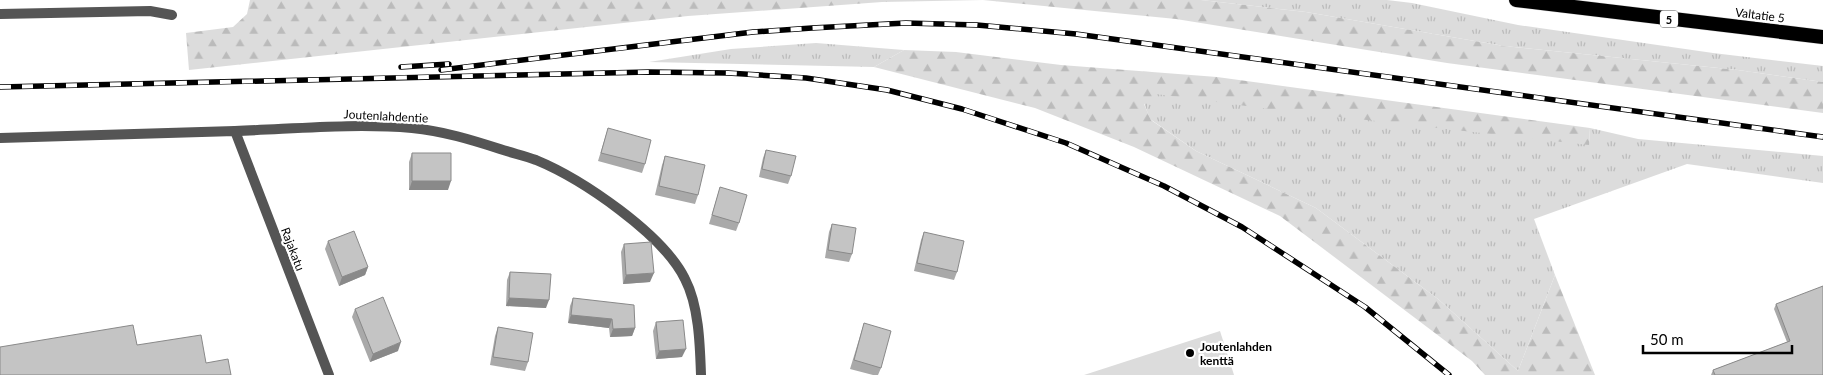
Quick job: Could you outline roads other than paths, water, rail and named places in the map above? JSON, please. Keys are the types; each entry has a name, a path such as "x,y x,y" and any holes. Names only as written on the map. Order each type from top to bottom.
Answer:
{"highway":[{"name":"Valtatie 5","path":"1516,0 1823,37"}],"street":[{"path":"0,14 150,11 172,15"},
{"name":"Joutenlahdentie","path":"0,138 360,125 414,128 459,136 537,161 579,183 614,205 671,256 686,280 694,308 700,347 701,375"},
{"name":"Rajakatu","path":"235,131 329,375"}],"railway":[{"path":"441,70 753,32 906,23 977,25 1076,34 1823,137"},
{"path":"401,67 449,64"},
{"path":"0,87 649,72 728,73 806,78 887,90 962,109 1066,143 1164,186 1242,227 1365,307 1449,375"}],"place":[{"name":"Joutenlahden kenttä","path":"1190,353"}]}
